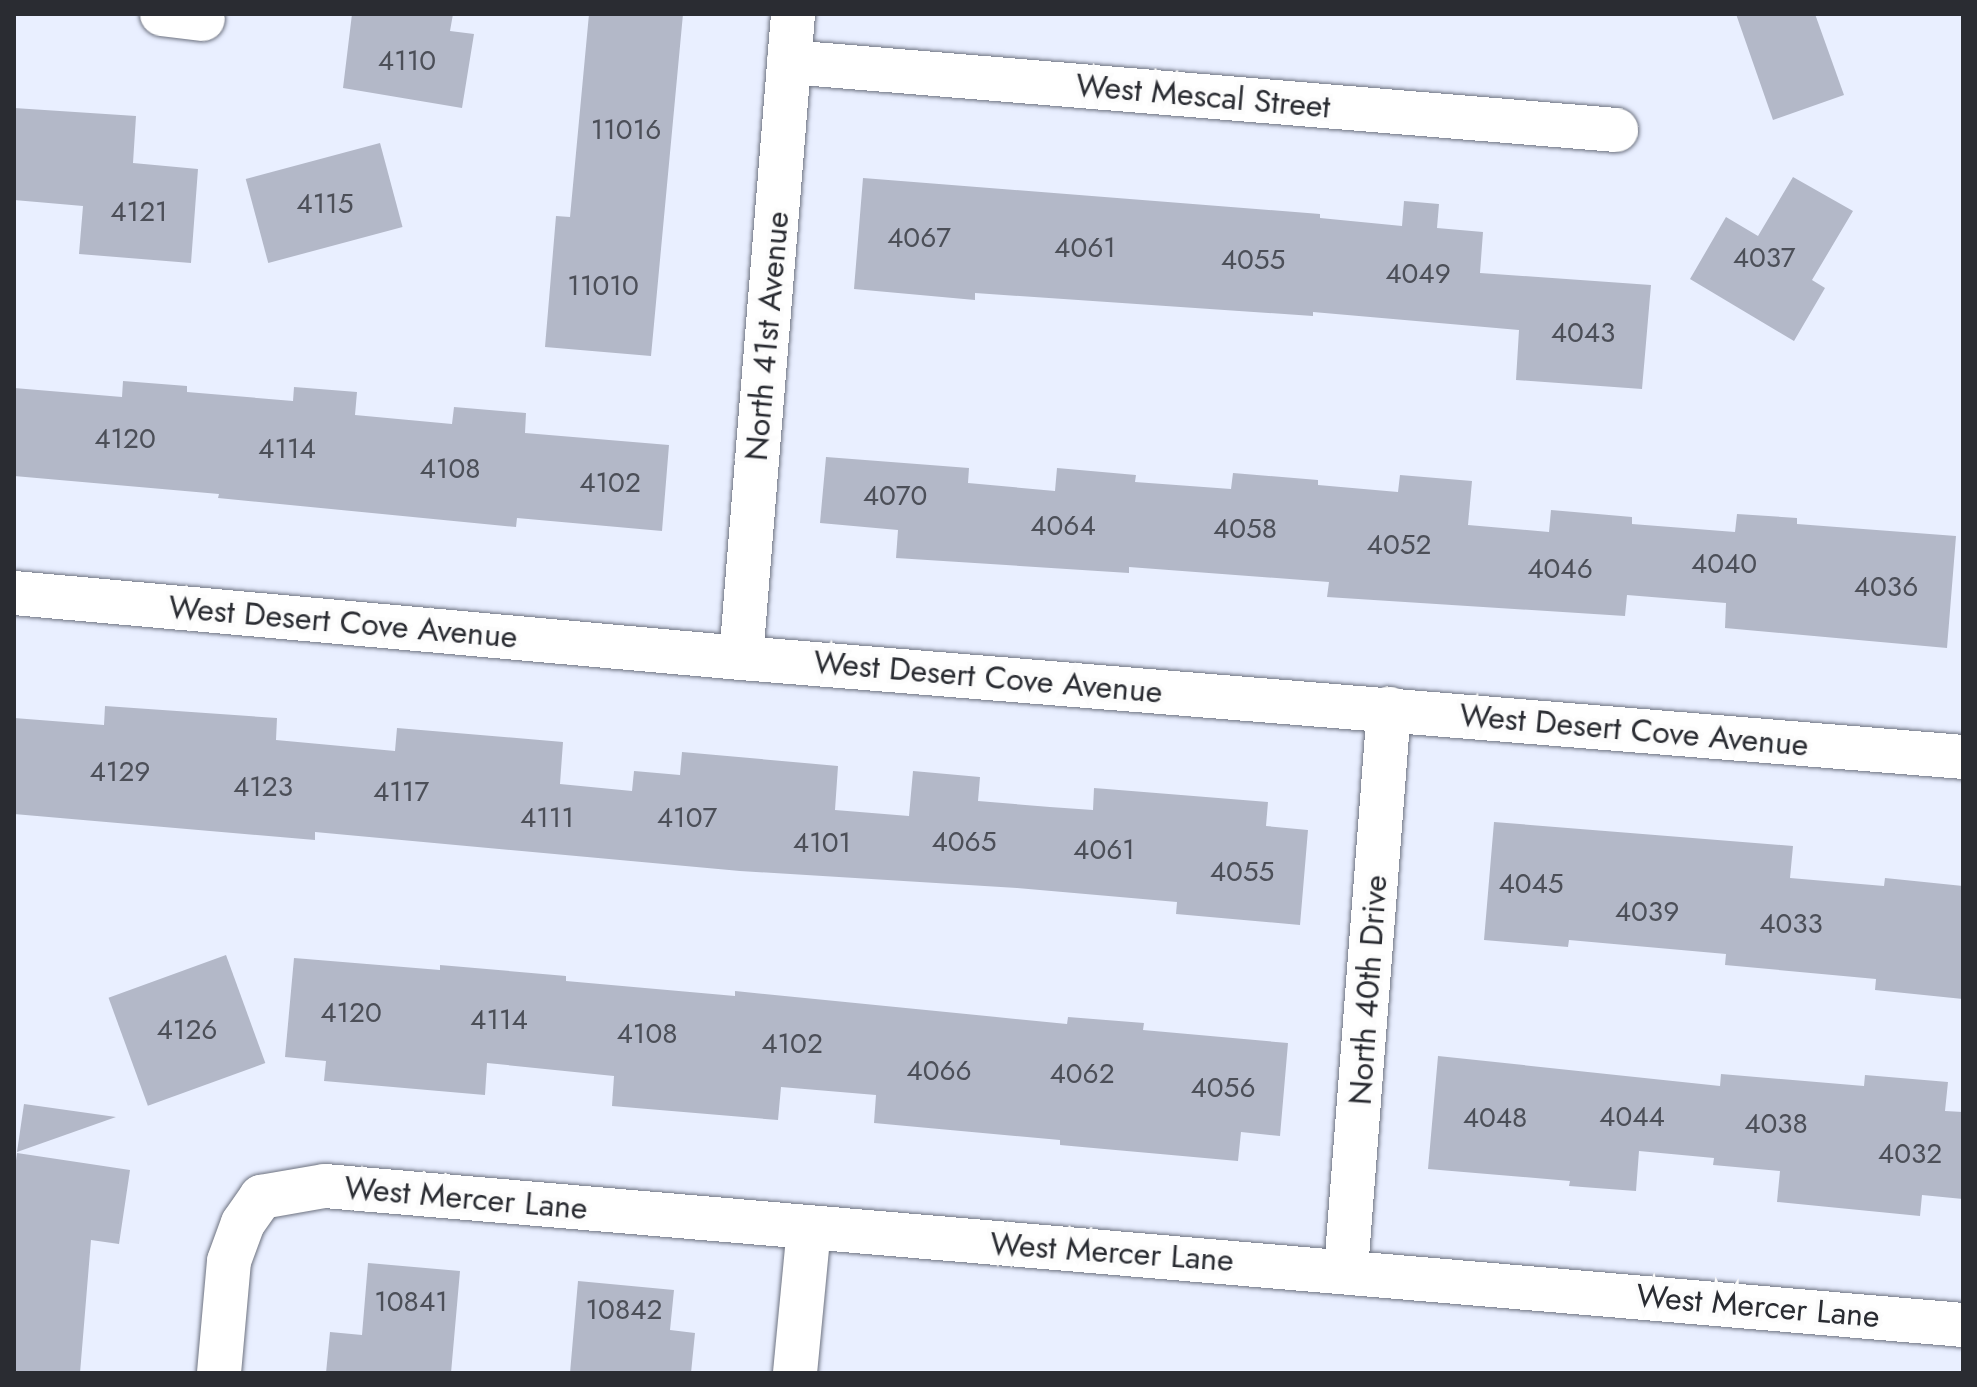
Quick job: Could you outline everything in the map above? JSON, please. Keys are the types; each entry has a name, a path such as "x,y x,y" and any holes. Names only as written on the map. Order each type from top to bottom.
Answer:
{"street":[{"name":"North 41st Avenue","path":"741,658 793,14"},
{"name":"West Mescal Street","path":"789,62 1616,130"},
{"name":"West Desert Cove Avenue","path":"14,593 741,658 1963,757"},
{"name":"North 40th Drive","path":"1346,1270 1389,709"},
{"name":"West Mercer Lane","path":"219,1373 229,1261 243,1223 261,1197 325,1186 1346,1270 1963,1325"},
{"path":"795,1373 809,1228"}],"building":[{"path":"352,14 453,14 450,31 474,34 462,108 343,88"},
{"path":"589,14 683,14 651,356 545,347 556,216 570,217"},
{"path":"1736,14 1815,14 1844,95 1773,120"},
{"path":"14,108 136,116 133,163 198,169 191,263 79,254 83,206 14,200"},
{"path":"380,143 403,227 268,263 246,179"},
{"path":"1793,177 1853,211 1812,280 1825,288 1794,341 1690,279 1726,217 1758,236"},
{"path":"863,178 1320,214 1320,218 1402,226 1404,201 1439,204 1437,228 1483,232 1480,273 1651,285 1642,389 1516,380 1519,330 1313,312 1313,316 975,293 975,300 854,289"},
{"path":"123,381 187,386 187,392 293,401 294,387 357,392 355,415 452,424 454,407 526,413 525,433 669,445 662,531 517,518 516,527 218,498 219,494 14,476 14,388 122,397"},
{"path":"826,457 969,468 968,483 1055,491 1057,468 1136,475 1135,482 1231,489 1233,473 1318,480 1318,485 1398,492 1400,475 1472,481 1468,525 1549,532 1551,510 1632,517 1632,524 1735,532 1737,514 1797,518 1797,524 1956,536 1947,648 1725,628 1726,603 1627,595 1625,616 1327,597 1329,582 1129,567 1129,573 896,558 898,530 820,523"},
{"path":"105,706 277,718 276,740 395,751 397,728 563,742 560,784 632,791 634,771 680,775 682,752 838,766 835,810 909,816 913,771 980,777 978,801 1093,810 1094,788 1268,802 1266,826 1308,830 1300,925 1176,914 1177,902 1017,888 740,871 315,832 315,840 14,814 14,718 104,725"},
{"path":"1494,822 1793,846 1790,878 1884,886 1885,878 1963,886 1963,999 1875,990 1876,979 1725,965 1726,954 1569,940 1568,947 1484,940"},
{"path":"226,955 265,1063 148,1106 109,998"},
{"path":"294,958 440,970 440,965 566,976 566,981 735,996 735,991 1067,1024 1068,1017 1144,1023 1143,1030 1288,1043 1280,1136 1241,1132 1238,1161 1060,1145 1060,1140 874,1123 876,1095 781,1087 778,1120 612,1106 614,1076 487,1063 485,1095 324,1081 326,1061 285,1057"},
{"path":"1438,1056 1720,1086 1721,1074 1864,1086 1865,1075 1948,1082 1945,1111 1963,1112 1963,1199 1922,1195 1920,1216 1777,1202 1780,1171 1713,1165 1714,1158 1639,1151 1636,1191 1569,1186 1570,1181 1428,1169"},
{"path":"24,1104 116,1117 17,1152"},
{"path":"17,1153 130,1170 119,1244 91,1240 80,1373 14,1373 14,1176"},
{"path":"368,1263 460,1271 451,1373 326,1373 330,1332 362,1335"},
{"path":"578,1281 674,1290 670,1330 695,1333 691,1373 570,1373"}]}
